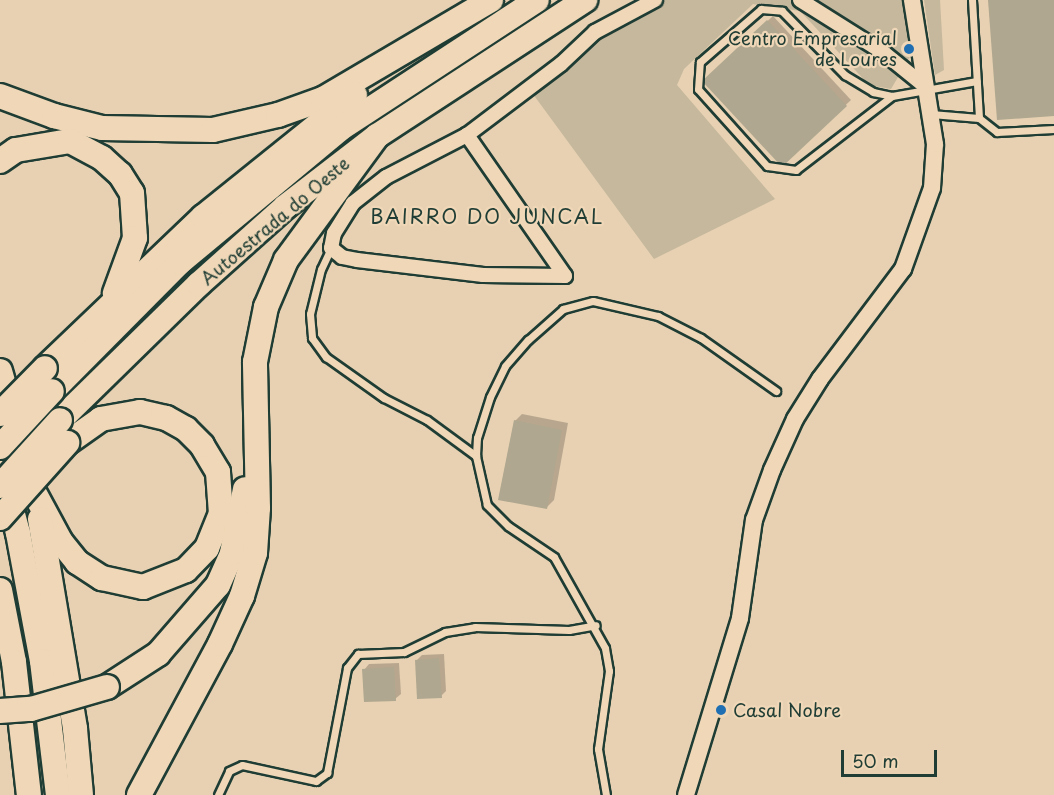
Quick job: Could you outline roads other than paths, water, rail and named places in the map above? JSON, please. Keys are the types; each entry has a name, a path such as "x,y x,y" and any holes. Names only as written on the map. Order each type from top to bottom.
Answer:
{"highway":[{"path":"0,96 54,116 102,128 213,130 278,116 322,99 419,45 491,0"},
{"name":"Autoestrada do Oeste","path":"0,447 51,391 180,262 340,129 537,0"},
{"name":"Autoestrada do Oeste","path":"0,486 60,420 199,284 285,207 377,136 585,0"},
{"path":"0,414 202,216 419,45"},
{"path":"139,795 220,644 245,585 255,552 258,508 254,425 255,362 266,307 278,279 308,227 377,136"},
{"path":"0,161 16,150 70,141 102,158 120,174 132,193 135,238 128,264 108,306"},
{"path":"0,371 35,494 64,656 81,795"},
{"path":"0,518 67,443 101,419 140,412 166,418 186,429 202,445 218,472 221,514 207,548 186,570 143,586 102,578 77,562 61,542 35,494"},
{"path":"0,711 31,709 107,687 158,654 218,585 241,520 254,425"},
{"path":"0,465 18,533 42,661 58,795"},
{"path":"0,590 14,662 29,795"}],"street":[{"path":"467,135 565,276 483,275 357,260 342,257 331,248 334,233 353,202 386,177 467,135 561,64 595,32 655,0"},
{"path":"800,0 884,53 926,87"},
{"path":"686,795 740,618 754,519 772,470 795,419 903,269 918,236 932,188 935,144 912,0"}],"lane":[{"path":"972,0 979,118"},
{"path":"892,96 873,92 845,75 782,11 761,9 700,62 698,89 766,166 796,170 892,96 926,87 977,81"},
{"path":"930,114 979,118 997,132 1054,129"},
{"path":"331,248 321,269 310,314 312,338 326,357 384,398 427,420 476,456"},
{"path":"606,795 598,748 609,671 605,648 596,625 554,557 508,526 487,505 476,456 477,438 486,407 505,366 563,309 593,301 658,316 701,338 776,391"},
{"path":"218,795 229,771 242,765 316,781 327,773 347,668 358,654 404,652 445,632 475,627 569,630 596,625"}],"place":[{"name":"Centro Empresarial de Loures","path":"909,49"},
{"name":"Casal Nobre","path":"721,710"}],"district":[{"name":"BAIRRO DO JUNCAL","path":"487,216"}]}
